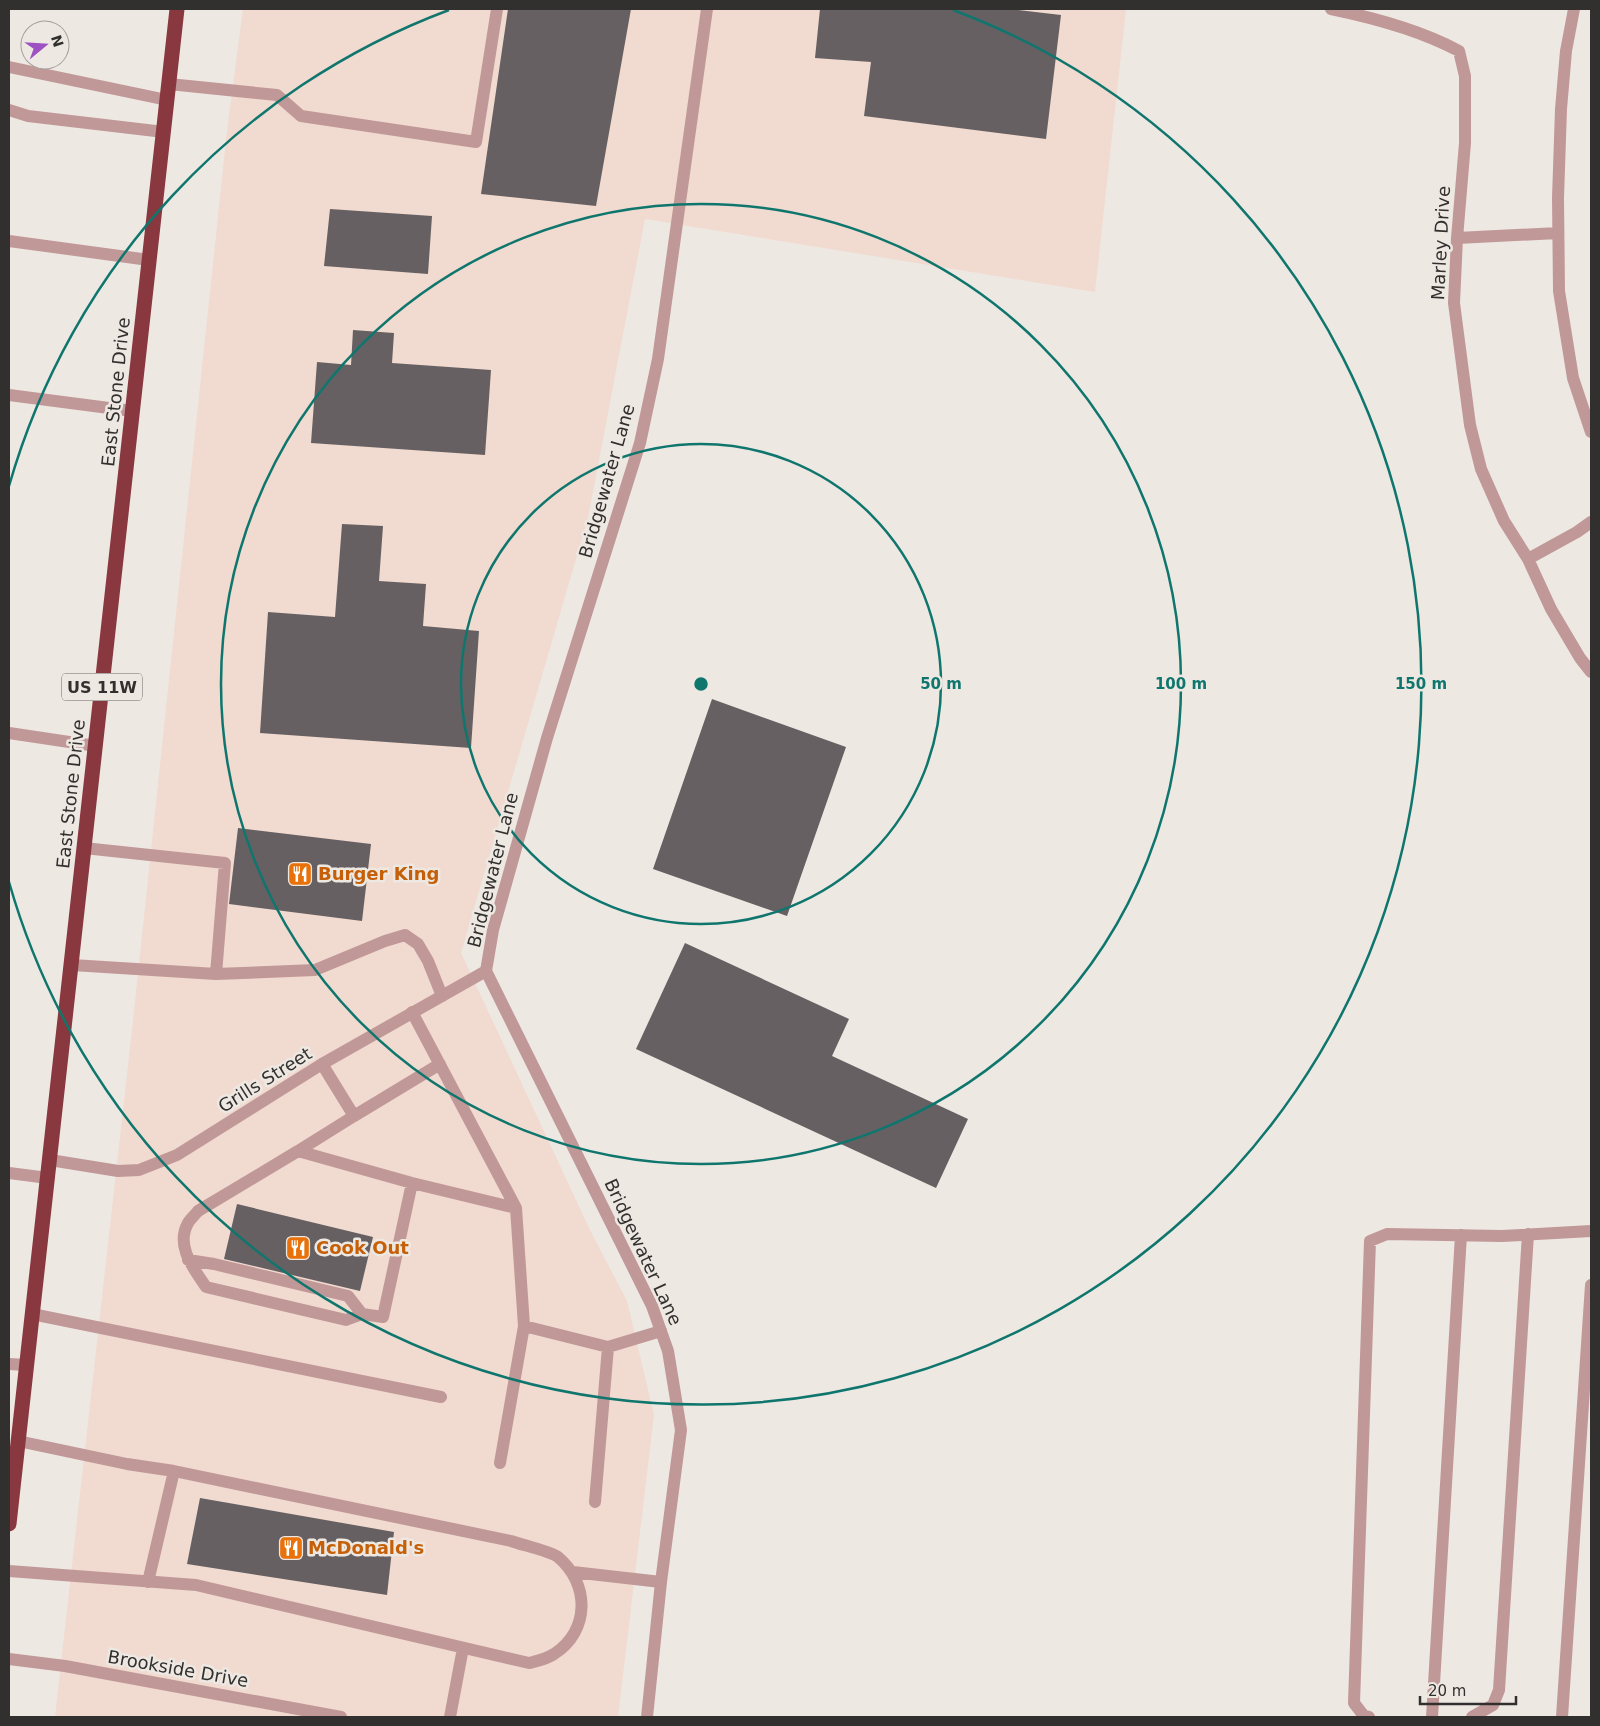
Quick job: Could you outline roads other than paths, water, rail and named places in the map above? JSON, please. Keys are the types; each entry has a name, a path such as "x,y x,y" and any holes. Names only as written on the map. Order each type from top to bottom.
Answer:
{"highway":[{"name":"East Stone Drive","path":"9,1524 177,9"}],"street":[{"path":"169,84 277,95 300,116 476,142 497,9"},
{"name":"Bridgewater Lane","path":"647,1717 661,1582 681,1430 668,1351 652,1306 486,971 493,930 546,738 640,443 658,359 707,9"},
{"name":"Marley Drive","path":"1331,9 1394,25 1442,42 1459,52 1465,76 1465,143 1454,303 1470,425 1481,469 1504,521 1528,559 1551,609 1580,658 1591,672"},
{"path":"1574,9 1566,51 1561,110 1558,233 1559,291 1573,378 1591,432"},
{"path":"9,67 167,100"},
{"path":"9,114 164,132"},
{"path":"1457,238 1558,233"},
{"path":"9,241 149,260"},
{"path":"9,396 132,411"},
{"path":"1528,559 1577,532 1591,522"},
{"path":"9,733 96,746"},
{"path":"84,848 225,863 216,974"},
{"path":"72,965 216,974 315,970 385,940 405,935 418,944 428,961 442,996"},
{"name":"Grills Street","path":"50,1160 118,1172 139,1170 177,1155 322,1064 486,971"},
{"path":"412,1012 516,1208 524,1326 500,1463"},
{"path":"322,1064 354,1116"},
{"path":"412,1182 383,1317 362,1314 346,1320 206,1287 188,1260 183,1238 188,1223 198,1211 440,1064"},
{"path":"298,1151 516,1208"},
{"path":"9,1173 48,1178"},
{"path":"1368,1717 1364,1716 1354,1703 1370,1241 1387,1234 1528,1234 1591,1231"},
{"path":"1477,1716 1494,1705 1499,1690 1528,1234"},
{"path":"1432,1717 1460,1235"},
{"path":"188,1260 214,1264 348,1296 362,1314"},
{"path":"1562,1717 1591,1285"},
{"path":"32,1314 441,1397"},
{"path":"524,1326 608,1347 661,1330"},
{"path":"595,1502 608,1347"},
{"path":"9,1364 27,1365"},
{"path":"9,1571 196,1585 529,1663 553,1655 567,1644 577,1630 582,1610 580,1588 573,1572 556,1556 511,1541 174,1471 127,1464 18,1441"},
{"path":"148,1582 174,1471"},
{"path":"573,1572 661,1582"},
{"path":"450,1717 463,1648"},
{"name":"Brookside Drive","path":"9,1659 65,1666 291,1712 340,1717"}],"place":[{"name":"Burger King","path":"300,874"},
{"name":"Cook Out","path":"298,1248"},
{"name":"McDonald's","path":"291,1548"}]}
